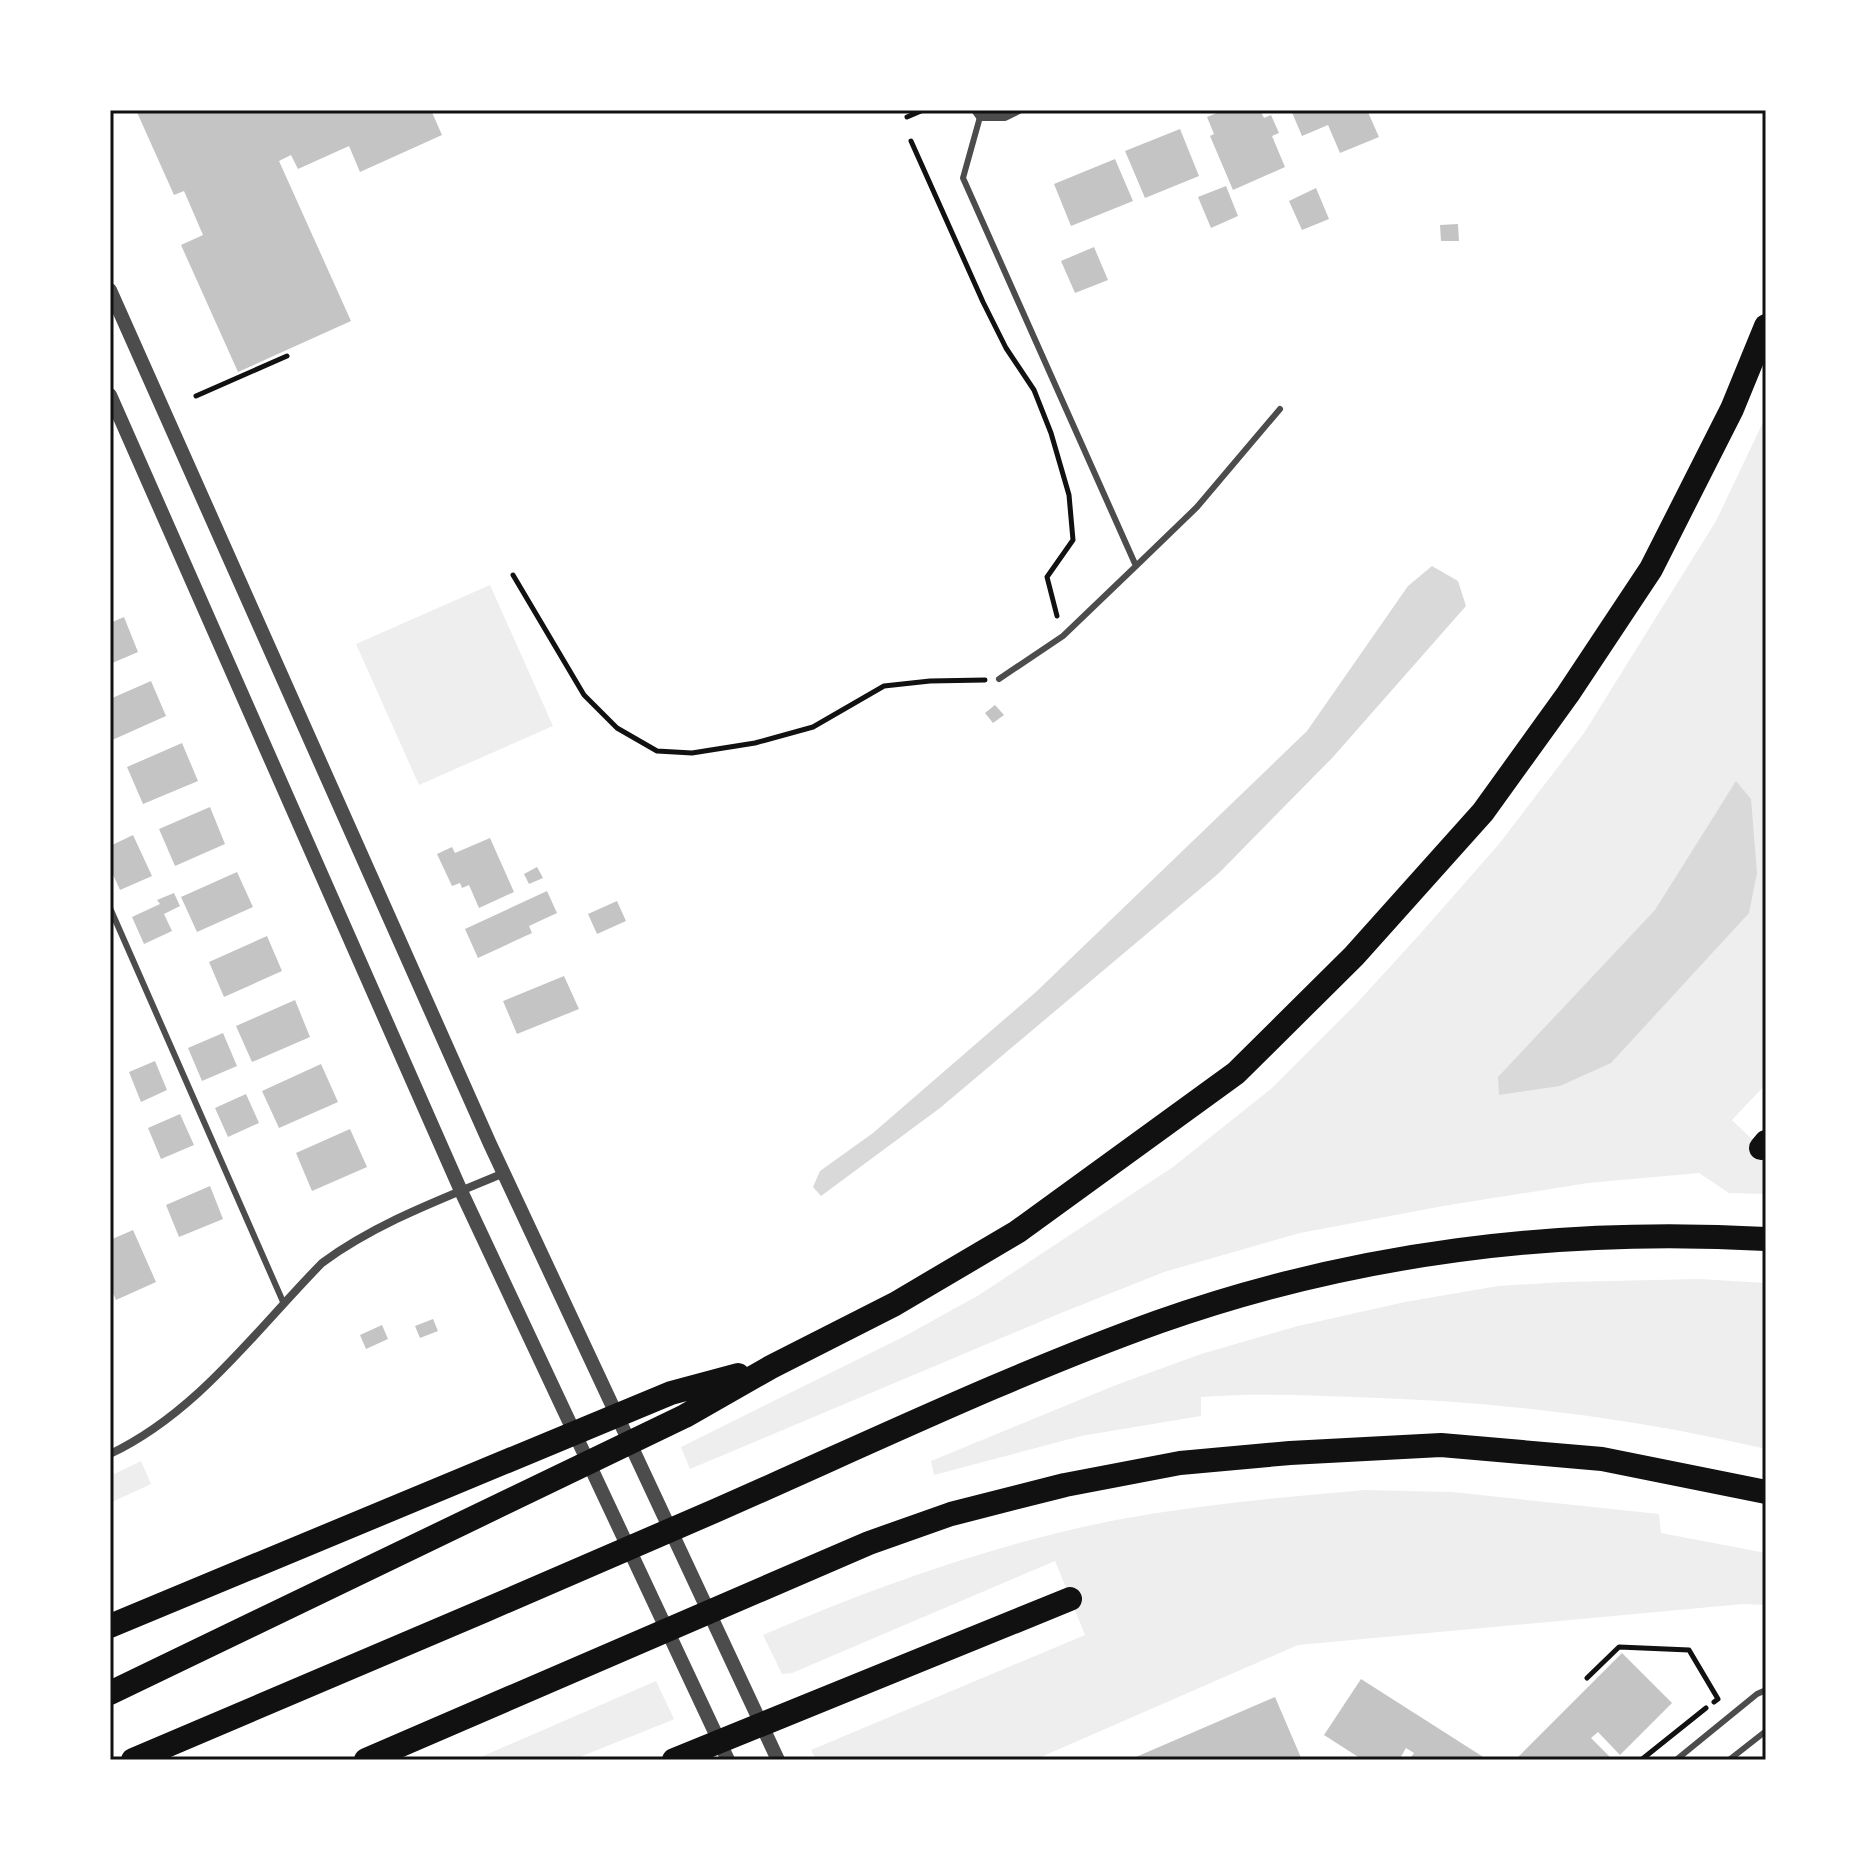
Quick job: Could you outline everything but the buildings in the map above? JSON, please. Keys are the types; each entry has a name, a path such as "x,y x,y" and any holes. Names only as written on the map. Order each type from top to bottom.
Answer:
{"highway":[{"path":"110,1693 685,1416 771,1367 895,1304 1041,1215 1236,1073 1354,956 1483,812 1568,694 1651,569 1732,409 1766,326"},
{"path":"133,1760 1065,1358 1171,1318 1348,1270 1495,1245 1650,1235 1766,1239"},
{"path":"110,1626 671,1393 771,1367"},
{"path":"366,1760 869,1543 951,1514 1080,1482 1180,1463 1290,1453 1441,1445 1605,1459 1766,1492"},
{"path":"674,1760 1070,1599"}],"street":[{"path":"977,113 1005,117 1019,110"},
{"path":"110,290 504,1173 778,1760"},
{"path":"110,395 461,1191 728,1760"},
{"path":"110,1454 155,1430 182,1408 322,1263 348,1244 374,1229 504,1173"}],"lane":[{"path":"977,113 963,178 1136,566"},
{"path":"999,679 1063,636 1136,566 1197,507 1280,409"},
{"path":"110,908 284,1304"},
{"path":"1676,1760 1766,1690"},
{"path":"1729,1760 1766,1731"}],"path":[{"path":"907,117 921,111"},
{"path":"911,141 1000,337 1034,390 1054,445 1069,495 1073,540 1047,577 1063,636"},
{"path":"196,396 287,356"},
{"path":"513,575 584,695 617,728 657,751 692,753 755,743 813,727 884,686 999,679"},
{"path":"1587,1678 1619,1647 1689,1650 1718,1699 1641,1760"}],"shaded area":[{"path":"1766,416 1766,1084 1732,1120 1766,1153 1766,1194 1729,1193 1699,1173 1588,1183 1300,1233 1164,1272 690,1469 681,1447 905,1336 979,1295 1173,1167 1272,1088 1420,934 1499,844 1584,733 1716,521"},
{"path":"1432,566 1458,581 1466,606 1333,757 1219,873 940,1108 821,1196 813,1187 820,1171 873,1133 1037,991 1307,731 1408,586"},
{"path":"490,585 553,726 419,785 356,644"},
{"path":"1736,781 1751,799 1757,873 1749,913 1611,1063 1560,1086 1499,1095 1498,1077 1655,910"},
{"path":"1699,1279 1766,1283 1766,1449 1664,1428 1561,1412 1406,1399 1239,1395 1201,1397 1201,1416 1081,1436 934,1475 931,1461 1116,1385 1201,1354 1298,1326 1405,1302 1498,1286"},
{"path":"141,1461 151,1484 110,1503 110,1476"},
{"path":"1365,1490 1452,1492 1659,1514 1661,1533 1766,1553 1766,1605 1743,1604 1298,1645 1034,1760 816,1760 811,1750 1085,1635 1055,1561 792,1673 782,1674 763,1635 936,1568 1070,1530 1178,1510"},
{"path":"656,1681 674,1719 670,1721 572,1760 474,1760"}]}
